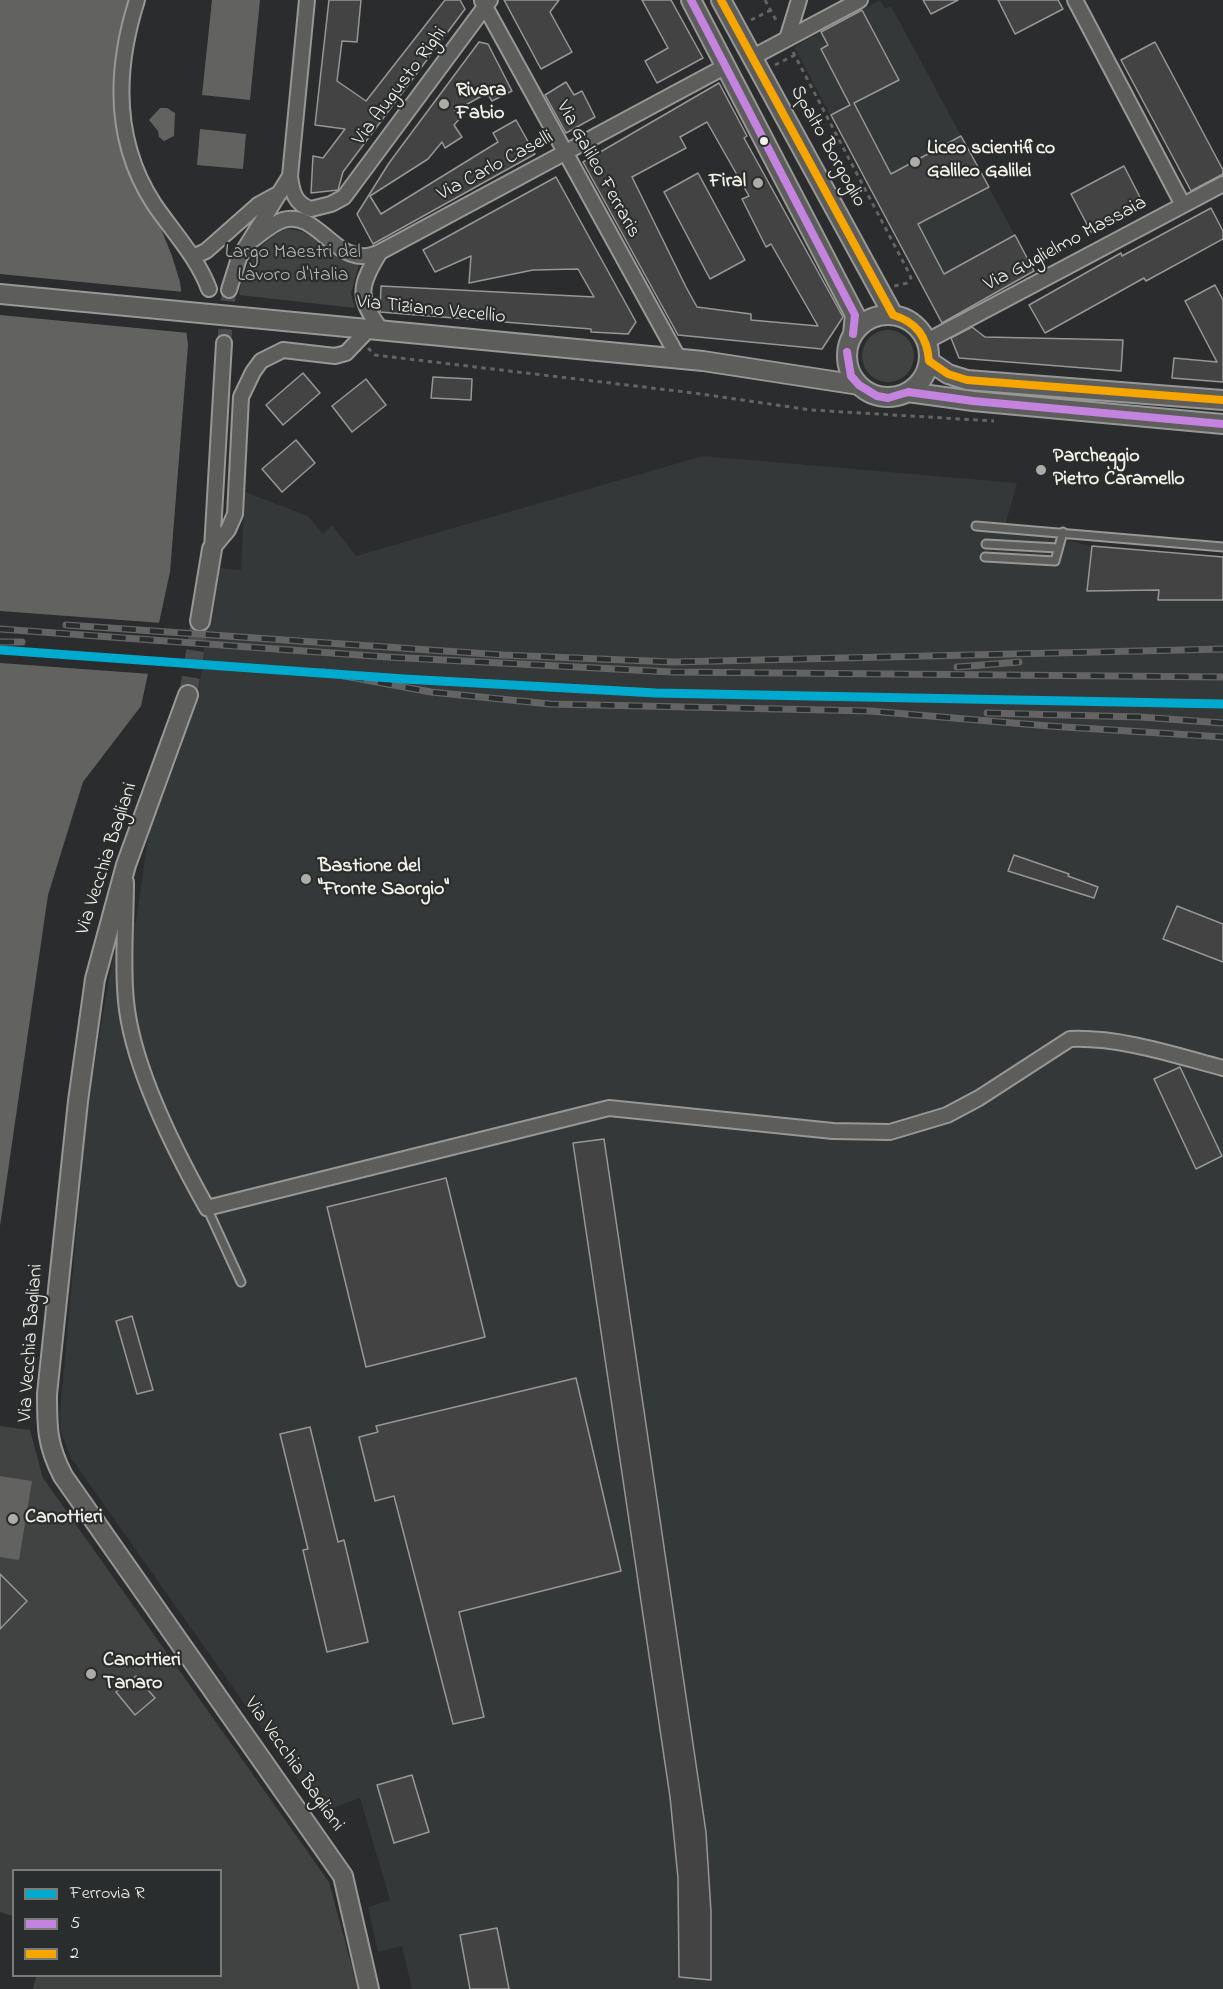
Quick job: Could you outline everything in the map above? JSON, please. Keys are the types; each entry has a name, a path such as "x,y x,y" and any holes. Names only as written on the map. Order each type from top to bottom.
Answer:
{"main road":[{"path":"691,0 854,314 853,334 847,352 837,365 828,370 784,373"},
{"name":"Spalto Borgoglio","path":"722,0 893,315"},
{"name":"Via Tiziano Vecellio","path":"0,294 195,312 370,333 679,359 784,373"},
{"path":"853,334 870,319 893,315 914,323 927,341 929,361 926,374 908,392"},
{"path":"847,352 851,376 859,385 867,392 888,398 908,392 974,401 1223,424"},
{"path":"929,361 948,374 966,380 1223,400"},
{"path":"784,373 859,385"},
{"path":"200,621 212,549"},
{"name":"Via Vecchia Bagliani","path":"188,695 126,865 95,979 78,1101 47,1394 47,1429 51,1454 63,1476 343,1876 369,1989"}],"street":[{"path":"137,0 125,50 123,133 138,179 193,256 209,289"},
{"path":"229,290 233,271 284,190 290,176 307,0"},
{"path":"787,39 799,0"},
{"path":"753,57 860,0"},
{"path":"1074,0 1184,205"},
{"name":"Via Augusto Righi","path":"290,176 292,191 303,207 320,208 344,197 486,2"},
{"name":"Via Galileo Ferraris","path":"486,2 565,153 679,359"},
{"name":"Via Carlo Caselli","path":"380,252 726,66"},
{"name":"Via Guglielmo Massaia","path":"927,341 1223,184"},
{"path":"193,256 213,246 258,205 284,190"},
{"path":"251,241 271,226 291,219 310,225 344,252 363,256 380,252"},
{"path":"212,549 228,530 234,514 241,396 253,372 267,357 283,350 335,356 346,353 370,333 369,316 362,295 366,275 380,252"},
{"path":"212,549 224,344"},
{"path":"126,865 126,1000 135,1052 192,1180 207,1208 609,1108 833,1131 890,1132 947,1115 979,1098 1070,1039 1131,1045 1223,1068"}],"lane":[{"path":"976,526 1223,547"},
{"path":"985,557 1055,561 1063,532"},
{"path":"986,544 1058,548"},
{"path":"207,1208 241,1282"}],"path":[{"path":"765,0 909,273 911,278 907,283 896,285"},
{"path":"747,22 771,10"},
{"path":"774,66 795,55"},
{"path":"370,333 375,355 694,393 811,410 1004,422"}],"shaded area":[{"path":"0,0 131,0 119,45 118,135 133,179 156,216 172,256 180,282 188,345 170,572 141,706 83,782 48,895 0,1226"},
{"path":"212,0 260,0 250,100 202,95"},
{"name":"Liceo scientifico Galileo Galilei","path":"880,0 885,9 891,6 1034,271 983,299 968,302 971,307 942,322 794,47"},
{"path":"160,108 167,108 175,113 174,136 164,141 149,120"},
{"path":"200,129 246,134 243,169 197,165"},
{"path":"703,456 1017,483 1005,526 1092,546 1223,557 1223,1989 412,1989 402,1946 378,1952 368,1907 390,1900 360,1798 321,1812 71,1458 61,1432 60,1414 88,1102 111,967 120,927 136,922 149,831 192,714 199,687 213,583 218,568 241,570 245,492 308,516 323,534 332,525 356,556"},
{"name":"Canottieri","path":"0,1476 32,1481 19,1560 0,1557"}],"green space":[{"name":"Largo Maestri del Lavoro d'Italia","path":"285,229 306,233 338,254 360,261 351,293 355,308 239,295 244,275 254,256 268,240"},
{"path":"883,330 893,330 907,337 914,356 907,375 893,382 883,382 873,378 866,371 862,361 862,351 866,341 873,334"},
{"name":"Canottieri Tanaro","path":"0,1426 30,1430 43,1478 329,1882 358,1989 33,1989 36,1977 222,1977 222,1869 12,1869 12,1916 0,1912"}],"pier":[{"path":"0,274 184,292 189,333 0,315"},
{"path":"0,611 162,623 151,674 0,663"}],"building":[{"path":"329,0 361,0 357,42 342,41 337,81 366,101 445,0 460,0 465,9 343,172 338,190 311,193 313,156 323,158 345,129 315,125"},
{"path":"504,0 559,0 550,12 572,52 541,69"},
{"path":"642,0 671,0 703,58 657,83 645,61 668,48"},
{"path":"923,0 958,0 931,14"},
{"path":"998,0 1058,0 1063,9 1015,34"},
{"path":"862,10 899,80 854,103 891,174 961,136 989,187 918,224 944,274 1015,235 1034,271 942,323 831,115 850,105 821,49 828,45 821,32"},
{"path":"479,42 488,44 512,91 492,101 487,93 455,111 462,116 454,125 462,137 445,148 442,142 428,159 370,196 381,214 498,142 493,133 516,120 535,154 373,244 357,214 389,163"},
{"path":"1155,42 1223,170 1223,174 1191,191 1121,60"},
{"path":"566,82 574,95 582,91 595,117 566,133 545,95"},
{"path":"719,83 747,136 744,138 843,317 822,349 678,335 583,162","holes":["707,122 749,196 742,199 766,247 771,244 818,326 751,320 751,314 697,307 632,177 686,148 680,137"]},
{"path":"1124,166 1144,205 1091,232 1071,194"},
{"path":"698,173 745,260 710,279 664,192"},
{"path":"556,177 636,322 628,334 380,312 381,286 594,297 578,269 533,270 469,283 471,256 435,272 423,250"},
{"path":"1211,208 1223,231 1223,239 1146,281 1144,278 1045,333 1029,305 1121,253 1122,256"},
{"path":"1215,285 1223,300 1223,382 1172,378 1174,358 1217,362 1185,301"},
{"path":"972,327 985,337 1123,340 1121,371 959,358 951,338"},
{"path":"303,373 320,393 283,425 266,405"},
{"path":"433,377 472,379 471,400 431,398"},
{"path":"366,379 386,405 352,432 332,406"},
{"path":"296,440 315,463 282,492 262,469"},
{"path":"1092,546 1223,557 1223,600 1158,600 1159,590 1087,591"},
{"path":"1014,855 1069,874 1068,876 1098,887 1094,898 1008,871"},
{"path":"1177,906 1223,924 1223,962 1163,939"},
{"path":"1180,1067 1222,1156 1196,1169 1154,1079"},
{"path":"604,1139 706,1832 711,1912 711,1980 679,1977 678,1878 670,1797 573,1143"},
{"path":"446,1178 485,1337 366,1367 327,1207"},
{"path":"132,1316 153,1390 137,1394 116,1321"},
{"path":"576,1378 621,1571 459,1612 484,1717 453,1724 394,1496 375,1501 359,1437 378,1432 376,1426"},
{"path":"310,1427 338,1542 344,1540 368,1642 327,1652 303,1550 308,1549 280,1434"},
{"path":"0,1574 27,1601 0,1629"},
{"path":"136,1676 155,1698 135,1715 116,1692"},
{"path":"412,1775 429,1832 394,1843 377,1785"},
{"path":"497,1928 509,1989 470,1989 460,1935"}],"tunnel":[{"path":"224,343 229,290"},
{"path":"188,695 200,621"}],"railway":[{"path":"66,625 503,655 673,662 1223,649"},
{"path":"0,629 387,657 672,672 1223,677"},
{"path":"0,642 22,642"},
{"path":"957,667 1019,662"},
{"path":"323,672 431,692 550,704 870,711 1049,726 1223,737"},
{"path":"987,713 1140,717 1223,723"}],"rail line":[{"name":"R","path":"0,650 404,679 656,693 1223,704"}],"transit line":[{"name":"5","path":"691,0 855,315 853,334"},
{"name":"2","path":"721,0 893,315 908,322 919,331 926,344 929,361 948,374 967,380 1223,400"},
{"name":"5","path":"847,352 851,376 859,385 877,396 888,398 908,392 973,401 1223,424"}],"place":[{"name":"Rivara Fabio","path":"444,104"},
{"name":"Liceo scientifico Galileo Galilei","path":"915,162"},
{"name":"Firal","path":"758,183"},
{"name":"Parcheggio Pietro Caramello","path":"1041,470"},
{"name":"Bastione del \"Fronte Saorgio\"","path":"306,879"},
{"name":"Canottieri","path":"13,1519"},
{"name":"Canottieri Tanaro","path":"91,1674"}]}
